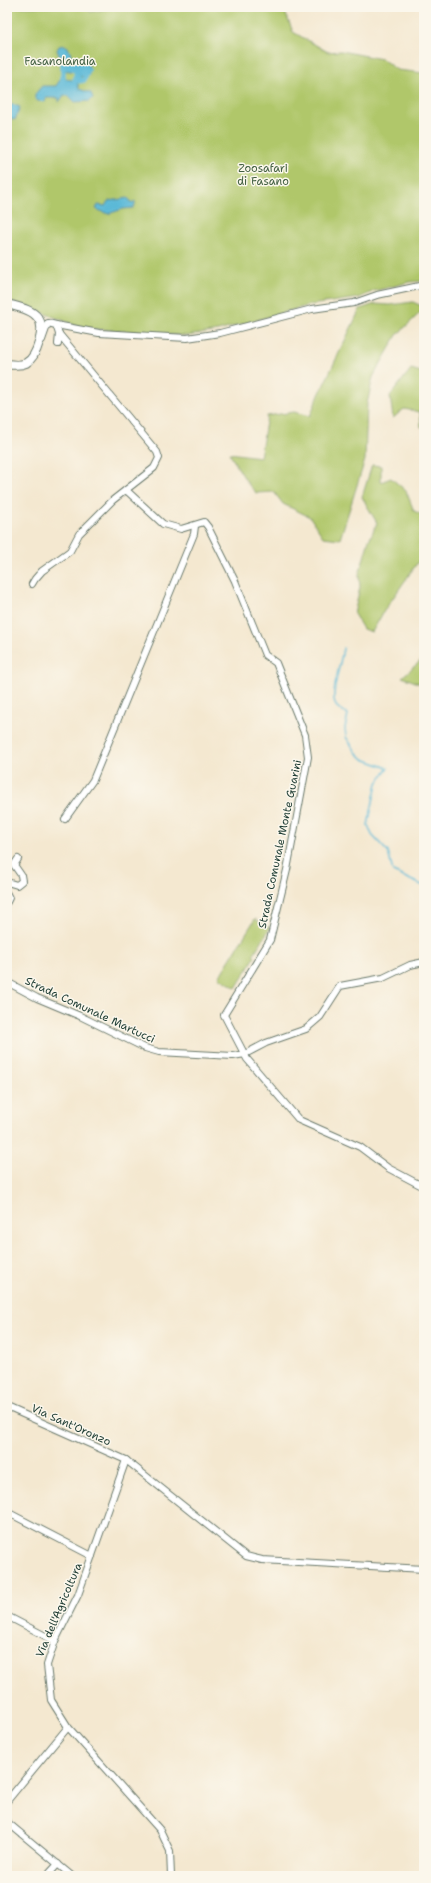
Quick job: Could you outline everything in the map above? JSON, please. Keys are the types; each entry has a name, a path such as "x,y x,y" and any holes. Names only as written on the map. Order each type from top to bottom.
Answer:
{"street":[{"path":"7,364 18,365 26,363 36,356 48,323 99,333 187,338 220,333 312,309 354,303 377,295 424,285"},
{"path":"7,304 30,311 38,317 41,324 36,348 26,363"},
{"path":"32,584 42,571 70,550 79,534 113,500 154,468 159,458 157,452 59,334 56,325"},
{"path":"58,344 59,334"},
{"name":"Strada Comunale Monte Guarini","path":"126,490 163,524 181,529 195,526 204,522 219,548 235,582 265,655 276,663 305,735 308,757 287,870 270,940 224,1015 245,1054"},
{"path":"65,819 93,780 194,534 195,526"},
{"path":"7,882 17,885 22,881 21,875 14,865 18,859"},
{"path":"7,894 9,898 7,902"},
{"name":"Strada Comunale Martucci","path":"7,982 37,998 80,1016 145,1048 159,1052 233,1056 245,1054 266,1043 306,1028 320,1017 340,986 383,978 410,965 424,962"},
{"path":"245,1054 253,1066 299,1120 360,1147 388,1168 424,1187"},
{"name":"Via Sant'Oronzo","path":"7,1407 126,1460 246,1556 262,1560 424,1569"},
{"name":"Via dell'Agricoltura","path":"126,1460 78,1595 55,1641 46,1665 52,1700 68,1727 160,1830 170,1851 171,1876"},
{"path":"7,1512 92,1556"},
{"path":"7,1616 55,1641"},
{"path":"7,1801 68,1727"},
{"path":"7,1822 72,1876"},
{"path":"47,1876 58,1864"}],"green space":[{"name":"Zoosafari di Fasano","path":"7,7 84,7 91,12 115,7 283,7 293,32 328,52 341,51 382,59 397,70 424,73 424,281 409,282 374,291 359,298 310,305 218,331 187,336 82,328 26,306 7,301"},
{"path":"413,302 424,307 424,309 397,335 373,377 367,404 365,460 340,539 323,537 310,517 283,504 274,492 256,493 248,484 229,453 260,457 267,416 294,412 310,416 360,309 375,304 390,305"},
{"path":"411,369 424,373 424,428 421,427 420,412 404,409 393,418 390,396"},
{"path":"372,465 381,466 381,482 391,478 406,491 414,511 424,515 424,556 420,559 384,611 372,632 363,629 354,614 360,587 359,575 369,540 377,523 362,497"},
{"path":"424,658 424,683 421,684 402,677"},
{"path":"255,919 270,928 253,955 255,957 236,988 219,977"}],"water":[{"path":"65,45 68,47 72,57 84,58 88,61 89,75 80,77 78,72 61,70 61,60 57,50 59,46"},
{"path":"61,78 77,81 79,89 91,93 93,98 90,101 75,102 69,96 64,95 59,102 59,98 46,98 45,102 35,99 35,94 42,86 56,86"},
{"path":"11,104 20,107 15,120 7,117"},
{"path":"128,198 132,203 135,201 133,208 123,209 108,214 96,209 98,205 105,206 108,201"}],"waterway":[{"path":"63,63 63,85"},
{"path":"73,87 79,65"},
{"path":"74,66 79,81 84,80 88,70"},
{"path":"343,648 334,696 337,707 348,714 345,728 346,737 356,752 363,759 388,768 377,783 368,825 372,835 388,852 393,872 424,886"}],"park label":[{"name":"Fasanolandia","path":"60,61"}]}
